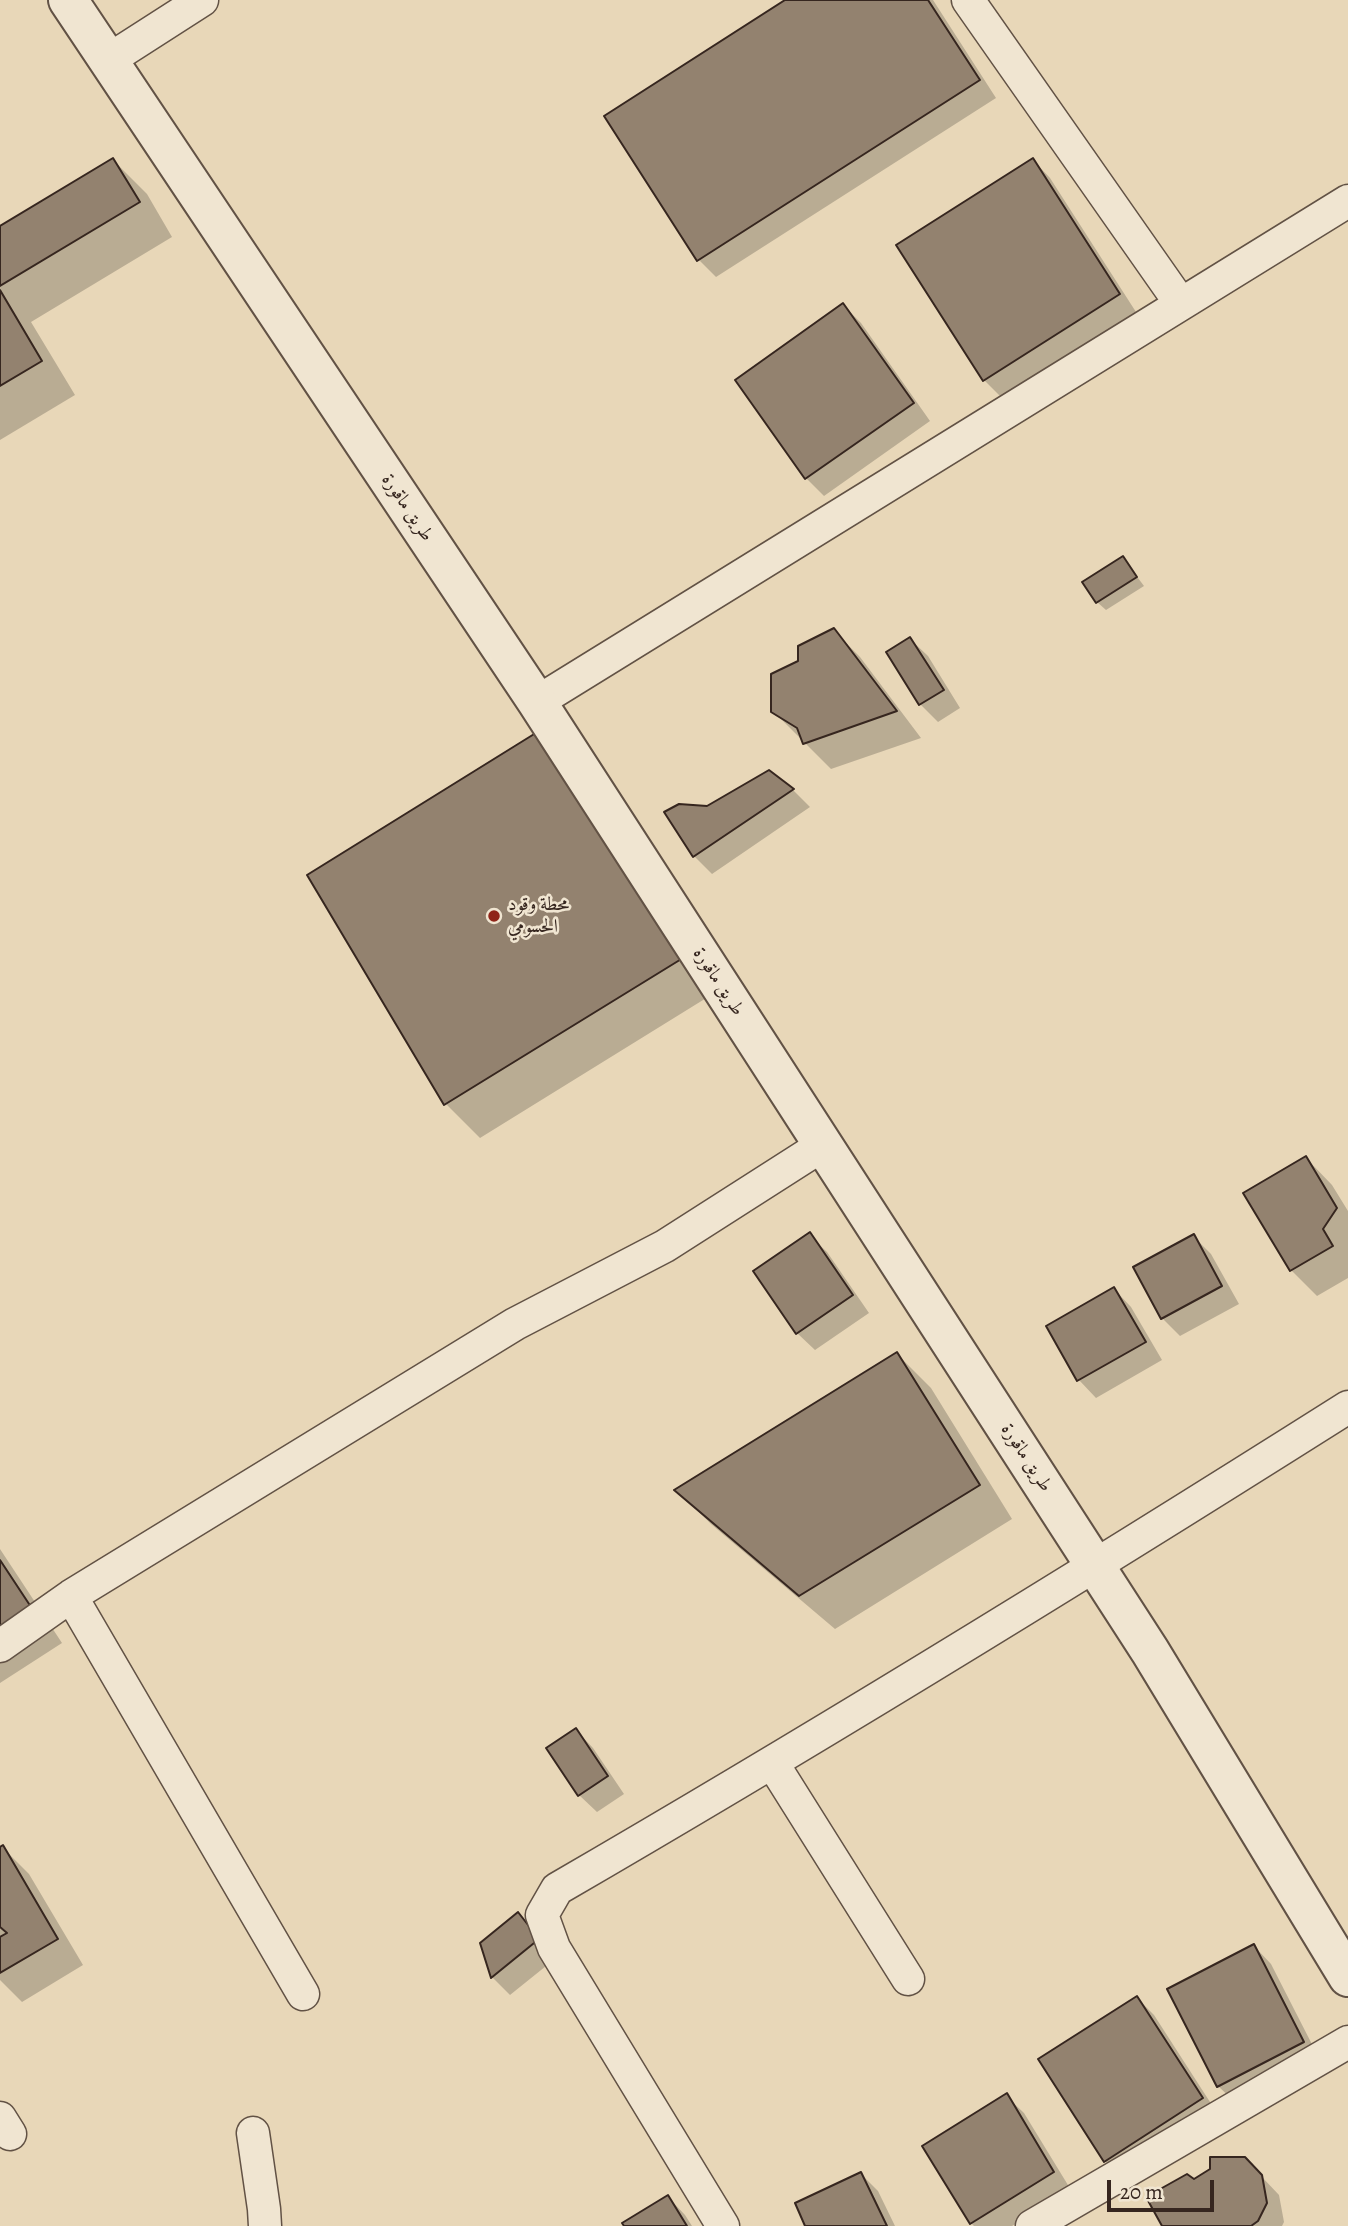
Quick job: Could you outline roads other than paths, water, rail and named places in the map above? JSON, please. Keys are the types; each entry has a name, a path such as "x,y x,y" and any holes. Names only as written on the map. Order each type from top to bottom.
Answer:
{"street":[{"name":"طريق ماقورة","path":"68,0 537,702 1096,1566 1348,1977"},
{"path":"107,61 202,0"},
{"path":"968,0 1181,304"},
{"path":"537,702 1348,201"},
{"path":"0,1646 71,1596 515,1324 665,1246 823,1145"},
{"path":"723,2226 554,1948 542,1915 557,1889 773,1764 899,1684 1096,1566 1348,1407"},
{"path":"71,1596 303,1994"},
{"path":"773,1764 908,1979"},
{"path":"1032,2226 1348,2042"},
{"path":"253,2133 265,2226"}],"place":[{"name":"محطة وقود الحسومي","path":"494,916"}]}
